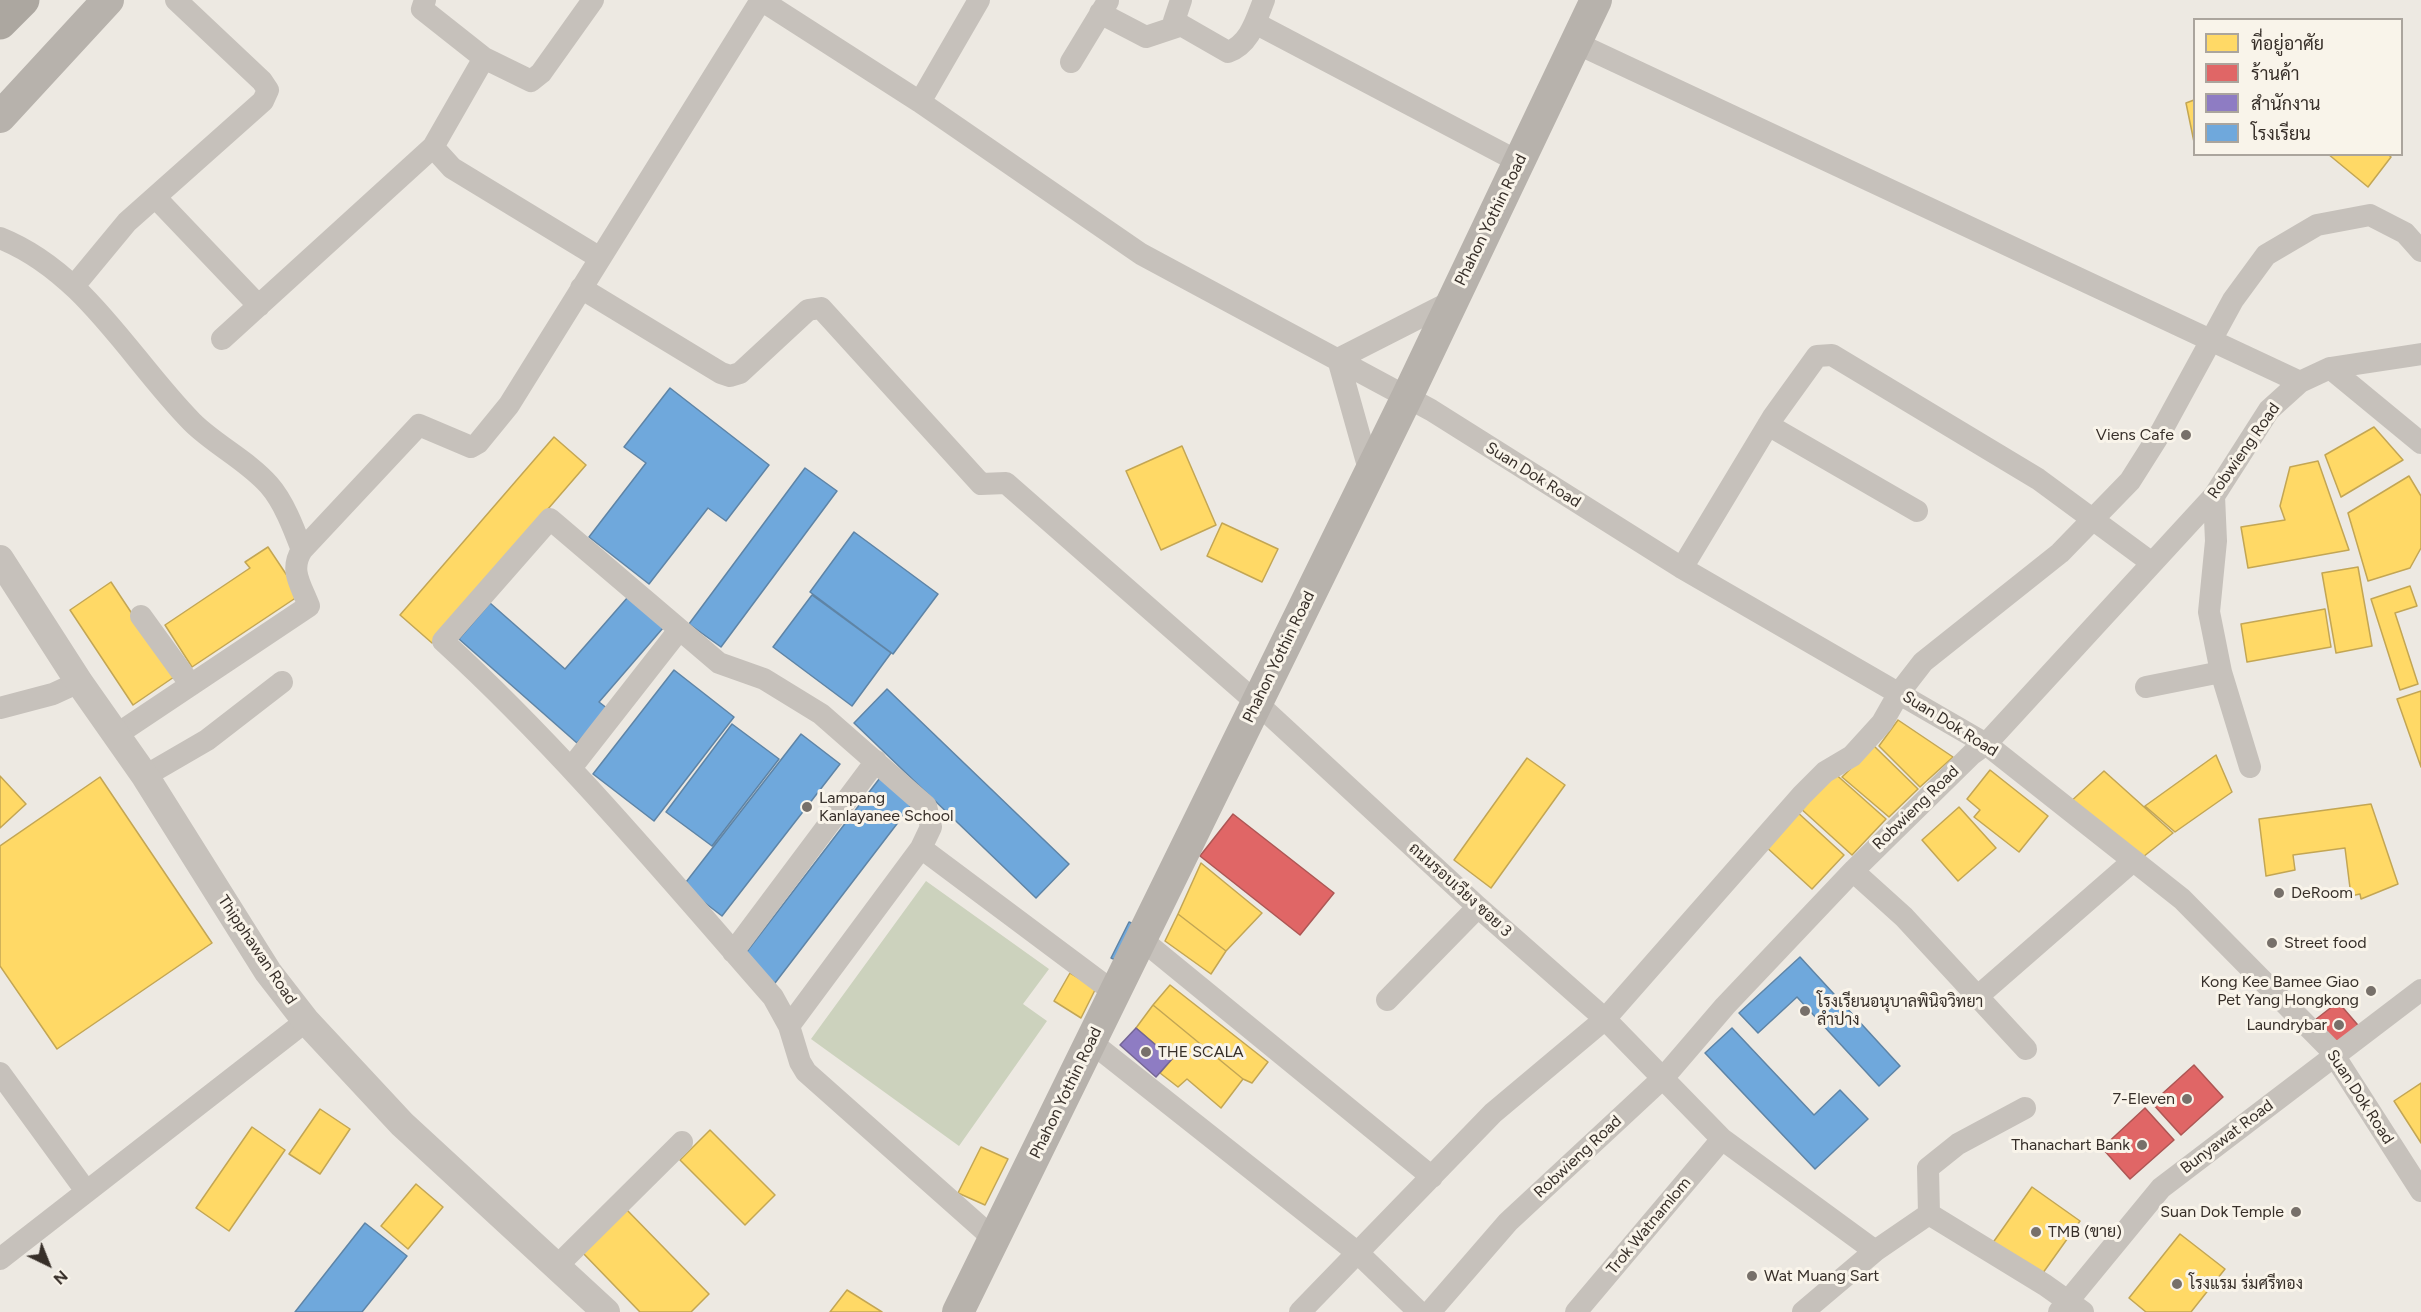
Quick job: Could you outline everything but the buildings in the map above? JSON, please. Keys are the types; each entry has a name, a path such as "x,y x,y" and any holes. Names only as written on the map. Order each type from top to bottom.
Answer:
{"highway":[{"path":"0,23 23,0"}],"main road":[{"path":"0,117 108,0"},
{"name":"Phahon Yothin Road","path":"958,1312 1370,473 1596,0"}],"street":[{"path":"74,286 127,222 263,101 268,90 262,81 176,0"},
{"path":"425,0 422,9 484,58 531,81 541,73 593,0"},
{"path":"116,735 309,606 295,563 302,550 419,425 471,447 478,443 509,405 761,0"},
{"name":"Suan Dok Road","path":"761,0 920,102 1141,254 1407,396 1682,568 1986,744 2182,899 2336,1055 2421,1191"},
{"path":"920,102 979,0"},
{"path":"1181,0 1174,21 1179,26 1228,52 1238,49 1246,41 1264,0"},
{"path":"1071,62 1105,7 1146,37 1179,26"},
{"path":"1254,23 1519,162"},
{"path":"1576,43 2300,382"},
{"path":"222,339 433,147 484,58"},
{"path":"433,147 452,168 600,258"},
{"path":"156,198 259,306"},
{"path":"1300,1312 1359,1254 1493,1113 1605,1019 1802,795 1825,772 1852,756 1882,723 1899,693 1923,662 2060,553 2130,481 2212,341 2233,300 2266,255 2317,225 2370,215 2405,233 2421,251"},
{"path":"0,238 28,250 74,286 190,420 212,442 271,487 302,550"},
{"name":"ถนนรอบเวียง ซอย 3","path":"581,288 721,373 730,376 740,373 808,310 821,308 981,484 1006,483 1257,703 1478,907 1605,1019 1722,1139 1875,1251"},
{"path":"1370,473 1338,359 1452,301"},
{"name":"Robwieng Road","path":"1430,1312 1508,1222 1664,1077 1725,1006 1853,871 1972,754 1986,744 2214,496 2269,410 2300,382 2330,368 2421,354"},
{"path":"1682,568 1768,425 1817,356 1832,355 2038,478 2152,564"},
{"path":"2330,368 2421,443"},
{"path":"1768,425 1917,511"},
{"path":"2214,496 2216,541 2210,612 2221,672 2250,767"},
{"path":"789,1026 921,848 931,827 926,806 821,714 764,679 719,663 549,519 442,641 497,691 572,768 633,834 773,998 789,1026 800,1062 806,1072 994,1239"},
{"name":"Thipphawan Road","path":"0,559 79,682 145,776 268,972 306,1021 402,1124 606,1312"},
{"path":"141,616 191,685"},
{"path":"572,768 679,630"},
{"path":"2146,687 2221,672"},
{"path":"0,708 53,694 79,682"},
{"path":"145,776 207,740 282,682"},
{"path":"733,951 876,761"},
{"path":"921,848 1115,993"},
{"path":"1977,997 2133,861"},
{"path":"1853,871 1904,917 2026,1049"},
{"path":"1387,1000 1478,907"},
{"path":"1142,939 1432,1177"},
{"name":"Bunyawat Road","path":"2070,1309 2161,1188 2421,990"},
{"path":"0,1259 306,1021"},
{"path":"1091,1042 1359,1254 1419,1312"},
{"path":"0,1073 87,1191"},
{"path":"1929,1214 1928,1168 1958,1144 2025,1108"},
{"name":"Trok Watnamlom","path":"1578,1311 1722,1139"},
{"path":"557,1266 682,1142"},
{"path":"1929,1214 2045,1284 2070,1309"},
{"path":"1803,1312 1875,1251 1929,1214"}],"green space":[{"path":"926,881 1049,969 1023,1004 1047,1021 959,1146 811,1039"}],"place":[{"name":"Viens Cafe","path":"2186,435"},
{"name":"Lampang Kanlayanee School","path":"807,807"},
{"name":"DeRoom","path":"2279,893"},
{"name":"Street food","path":"2272,943"},
{"name":"Kong Kee Bamee Giao Pet Yang Hongkong","path":"2371,991"},
{"name":"โรงเรียนอนุบาลพินิจวิทยา ลำปาง","path":"1805,1011"},
{"name":"Laundrybar","path":"2339,1025"},
{"name":"THE SCALA","path":"1146,1052"},
{"name":"7-Eleven","path":"2187,1099"},
{"name":"Thanachart Bank","path":"2142,1145"},
{"name":"Suan Dok Temple","path":"2296,1212"},
{"name":"TMB (ขาย)","path":"2036,1232"},
{"name":"Wat Muang Sart","path":"1752,1276"},
{"name":"โรงแรม ร่มศรีทอง","path":"2177,1284"}]}
